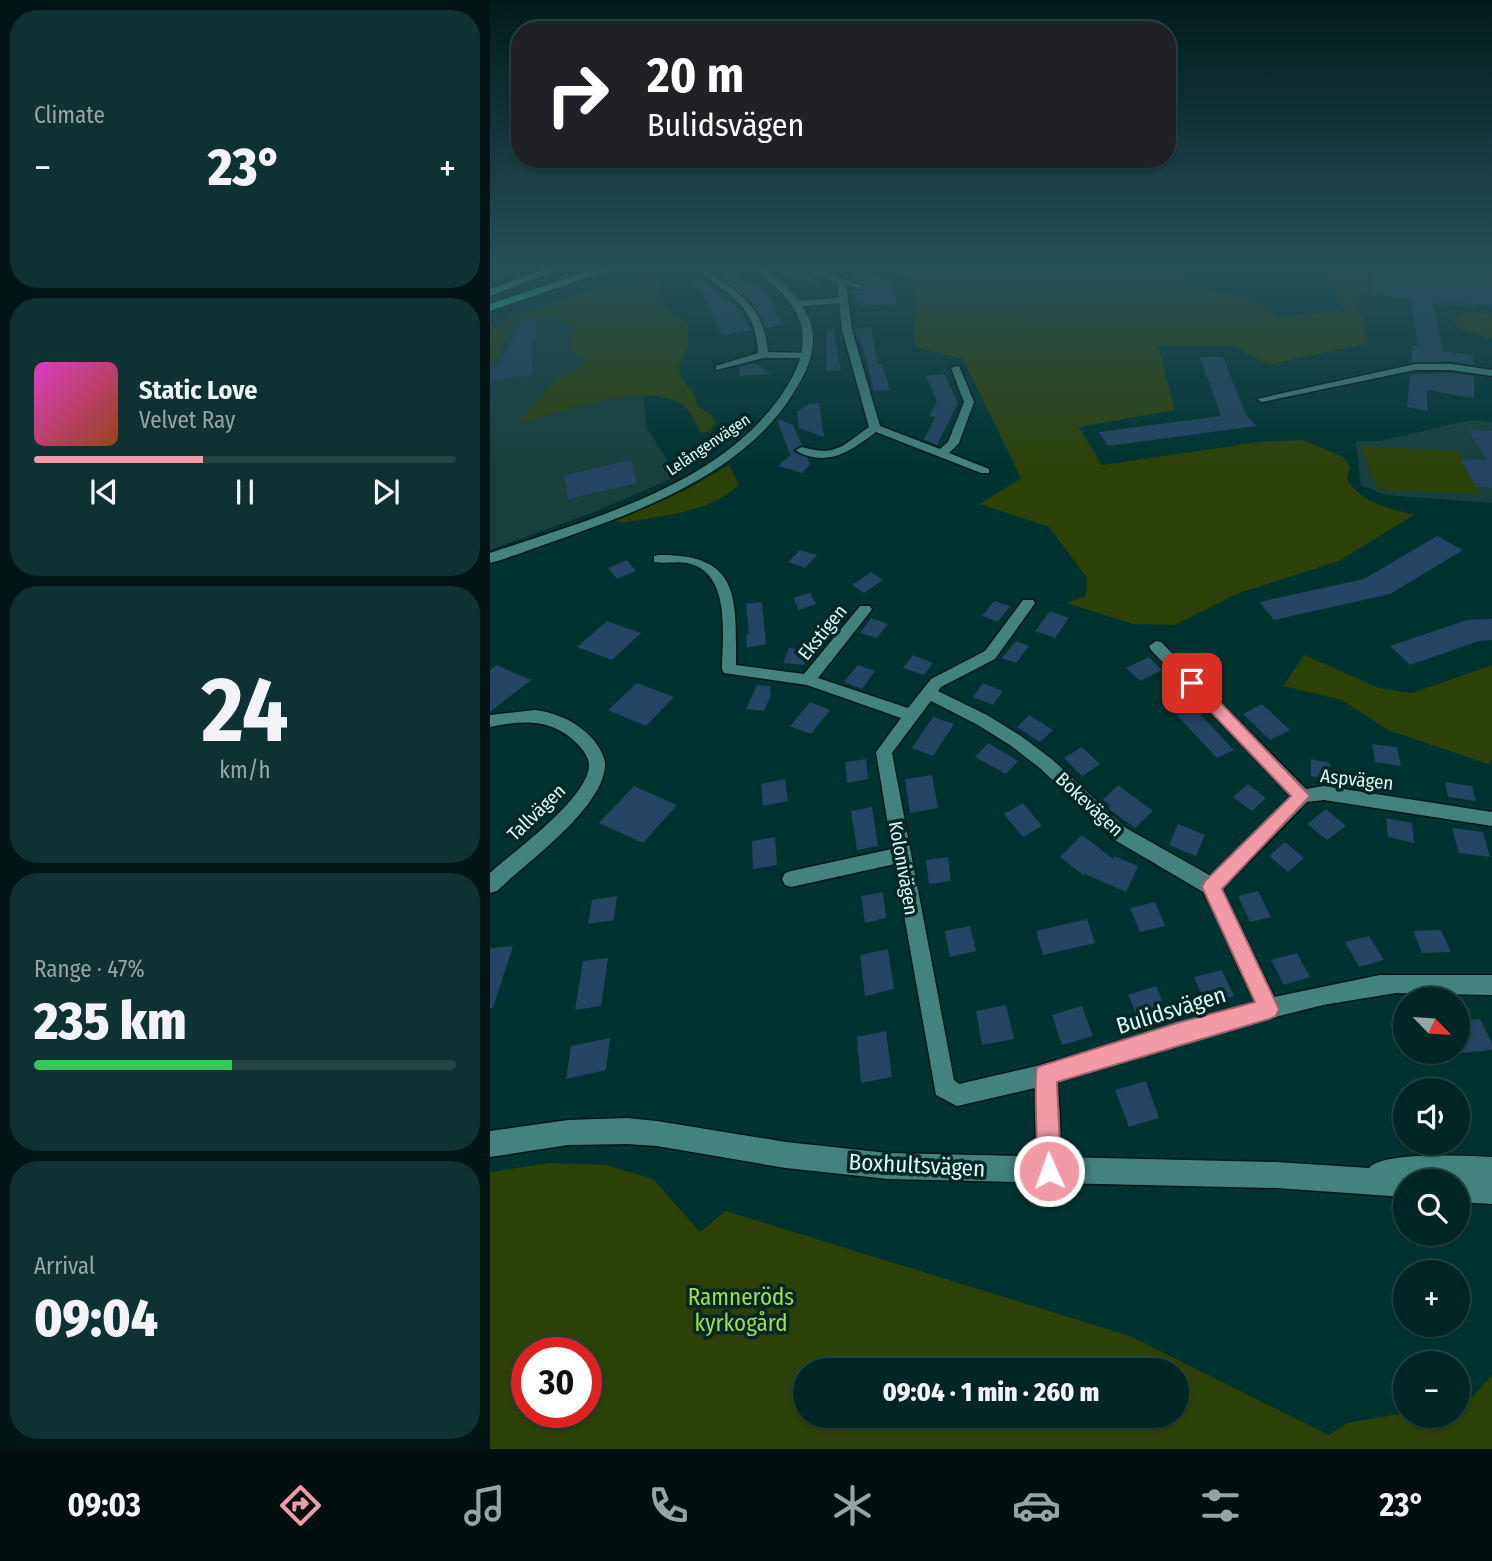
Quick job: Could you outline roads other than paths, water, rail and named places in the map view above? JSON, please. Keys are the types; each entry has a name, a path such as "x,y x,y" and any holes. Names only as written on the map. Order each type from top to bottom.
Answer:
{"street":[{"path":"763,333 763,355"},
{"name":"Lelångenvägen","path":"490,558 640,503 680,485 754,435 778,411 796,383 806,356 807,333"},
{"path":"848,333 875,428"},
{"path":"719,368 763,355 806,356"},
{"path":"1262,399 1415,367 1451,367 1492,373"},
{"path":"942,453 953,443 969,402 956,368"},
{"path":"802,450 814,457 832,457 875,428"},
{"path":"875,428 985,471"},
{"path":"659,559 691,559 707,566 720,578 727,593 729,669 808,680 911,715"},
{"name":"Kolonivägen","path":"1028,603 990,655 936,683 884,752 944,1087 957,1095 1045,1075"},
{"name":"Ekstigen","path":"808,680 865,609"},
{"path":"1156,646 1302,796"},
{"name":"Bokevägen","path":"928,693 963,708 1013,737 1062,778 1107,824 1149,855 1195,876 1212,887"},
{"name":"Tallvägen","path":"490,721 514,716 553,718 584,740 593,751 598,766 581,799 490,885"},
{"name":"Aspvägen","path":"1212,887 1302,796 1324,793 1492,819"},
{"path":"790,879 901,855"},
{"path":"1212,887 1269,1009"},
{"name":"Bulidsvägen","path":"1045,1075 1177,1034 1365,987 1402,983 1492,985"},
{"path":"1045,1075 1049,1117 1049,1171"},
{"name":"Boxhultsvägen","path":"490,1144 585,1130 649,1133 804,1158 898,1166 1207,1172 1348,1178 1393,1183"},
{"name":"Boxhultsvägen","path":"1348,1178 1427,1168 1492,1170"},
{"path":"1470,1190 1492,1191"}],"park label":[{"name":"Ramneröds kyrkogård","path":"741,1310"}]}
